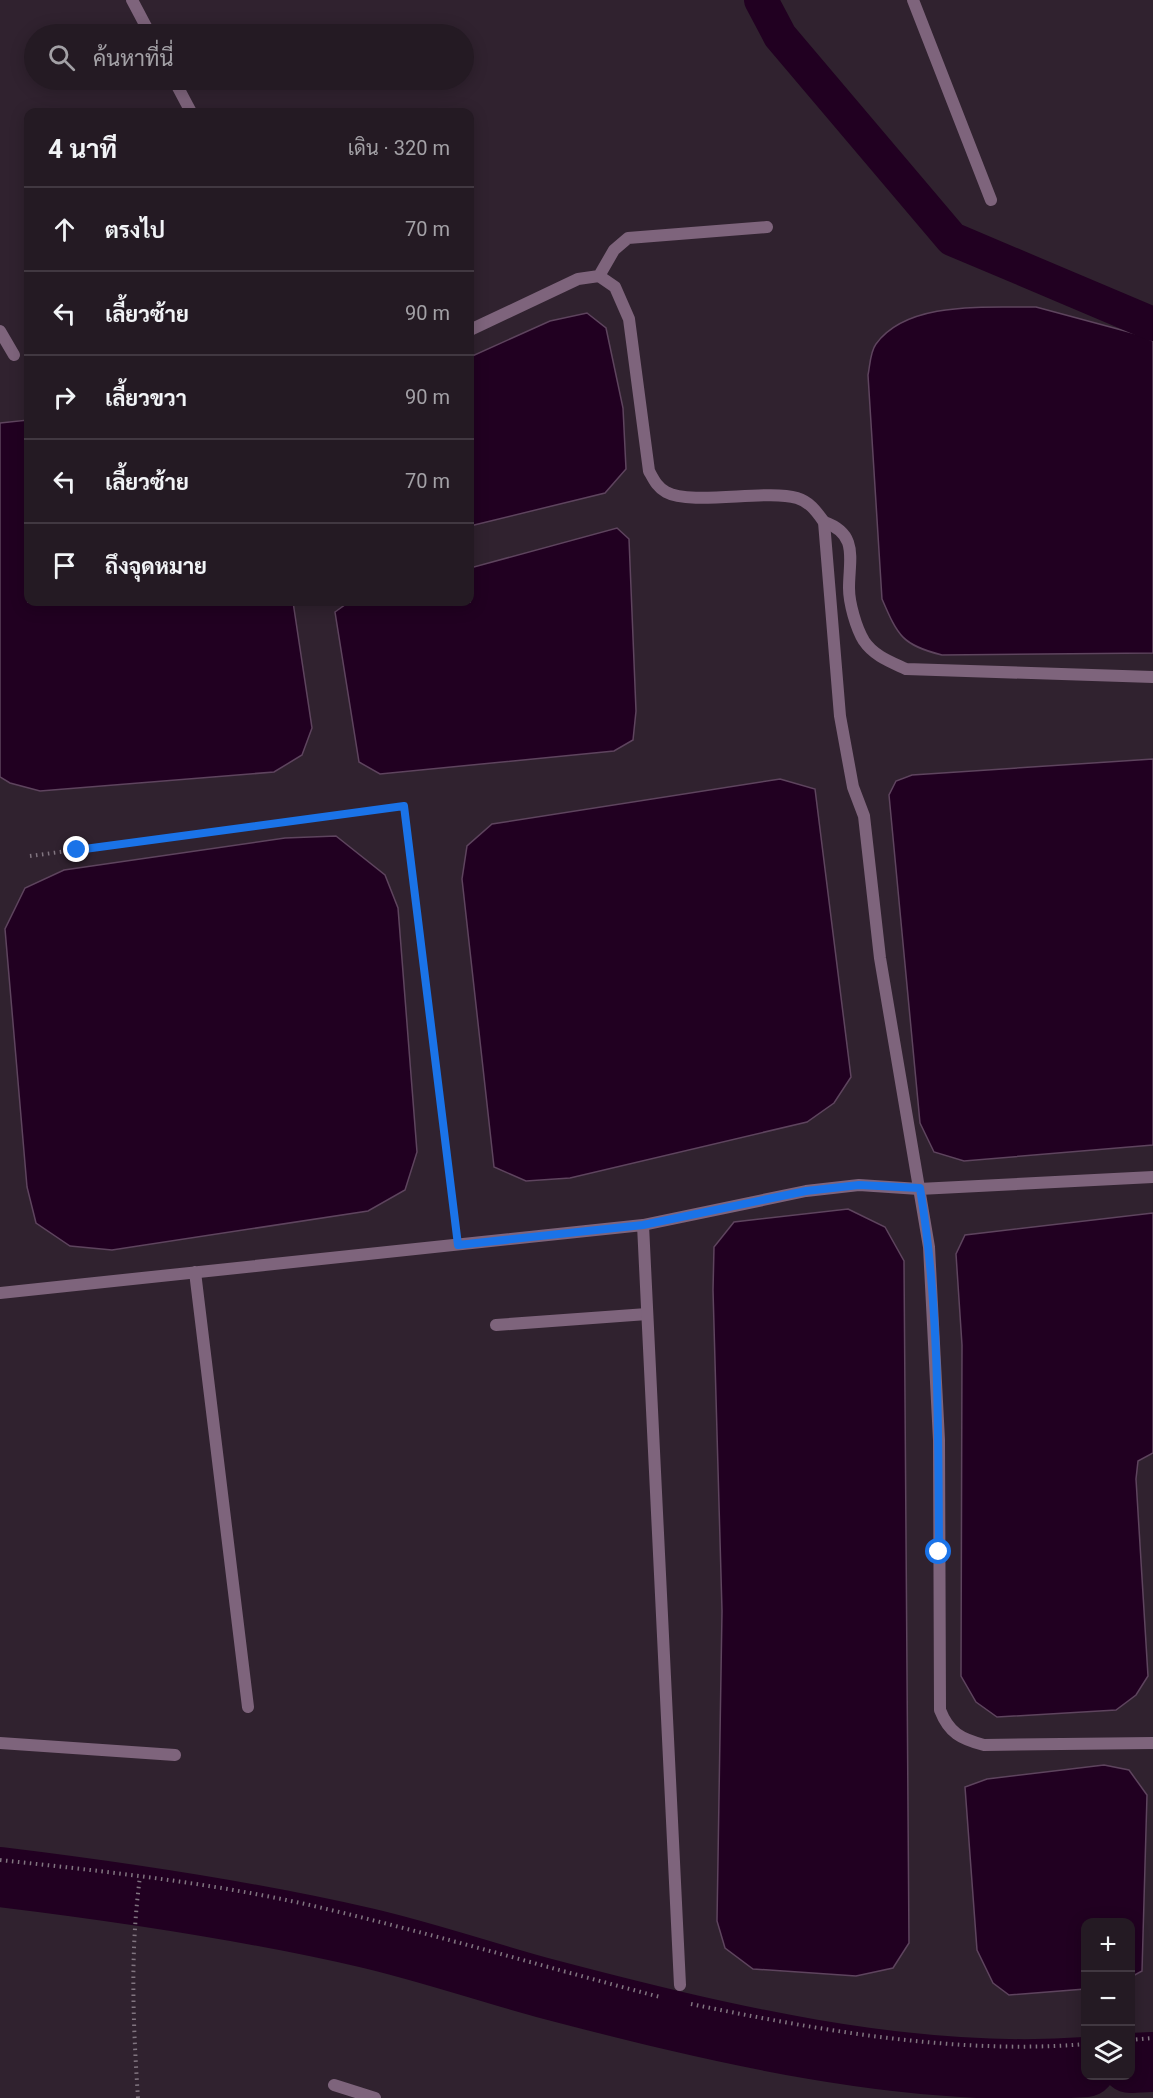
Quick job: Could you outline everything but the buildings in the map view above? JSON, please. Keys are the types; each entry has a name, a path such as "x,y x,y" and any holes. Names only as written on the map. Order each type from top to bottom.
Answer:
{"street":[{"path":"132,0 145,24"},
{"path":"913,0 992,200"},
{"path":"179,90 189,108"},
{"path":"599,276 614,250 628,238 767,227"},
{"path":"474,328 578,279 599,276 615,287 629,319 649,471 656,484 668,493 695,496 796,498 813,506 824,522 840,716 853,787 864,816 880,958 920,1188 931,1270 939,1440 940,1710 946,1726 961,1738 984,1745 1153,1743"},
{"path":"0,331 14,355"},
{"path":"824,522 836,526 846,538 852,555 849,589 855,617 864,641 881,658 906,669 1153,677"},
{"path":"0,1293 643,1225 806,1191 859,1185 920,1188 1153,1177"},
{"path":"643,1225 680,1985"},
{"path":"195,1272 248,1707"},
{"path":"496,1325 647,1314"},
{"path":"0,1743 175,1755"},
{"path":"334,2085 370,2094 375,2098"}],"path":[{"path":"30,856 404,806 458,1245"},
{"path":"0,1860 140,1877 324,1909 420,1932 664,1998"},
{"path":"138,2098 131,1996 134,1923 140,1877"},
{"path":"686,2003 784,2024 889,2037 1003,2047 1081,2044"},
{"path":"1135,2040 1153,2038"}],"shaded area":[{"path":"1036,307 1140,335 1153,341 1153,653 942,655 918,647 903,637 892,622 882,599 868,375 874,347 890,330 928,313 950,309"},
{"path":"587,313 606,328 623,408 626,469 605,493 474,525 474,355 550,321"},
{"path":"24,420 24,606 294,606 312,728 302,755 274,772 40,791 10,783 0,777 0,423"},
{"path":"617,528 629,539 636,711 633,740 614,751 380,774 359,762 335,612 343,606 474,606 474,567"},
{"path":"1153,759 1153,1145 964,1161 934,1152 920,1123 889,795 896,781 912,775"},
{"path":"780,779 815,789 851,1077 834,1103 807,1122 570,1178 526,1181 494,1167 462,879 467,846 492,824"},
{"path":"336,836 385,875 398,908 417,1152 405,1190 368,1211 112,1250 70,1246 36,1223 27,1187 5,929 25,888 64,870 285,838"},
{"path":"848,1209 885,1227 904,1261 909,1943 893,1968 856,1976 753,1969 725,1948 717,1921 722,1611 713,1290 714,1247 734,1222"},
{"path":"1153,1213 1153,1453 1138,1461 1136,1479 1148,1676 1136,1695 1116,1710 997,1717 976,1702 961,1676 962,1345 956,1254 965,1235"},
{"path":"1104,1765 1129,1770 1147,1795 1142,1971 1135,1975 1135,1918 1081,1918 1081,1989 1009,1995 993,1983 977,1950 965,1787 987,1779"}],"waterway":[{"path":"761,0 780,36 952,239 1153,324"},
{"path":"0,1877 184,1903 322,1928 434,1956 609,2005 812,2049 881,2060 950,2066 1019,2069 1081,2067"},
{"path":"1135,2063 1153,2062"}],"route":[{"path":"77,850 404,806 458,1245 643,1225 806,1191 859,1185 920,1188 929,1247 939,1440 939,1552"}]}
